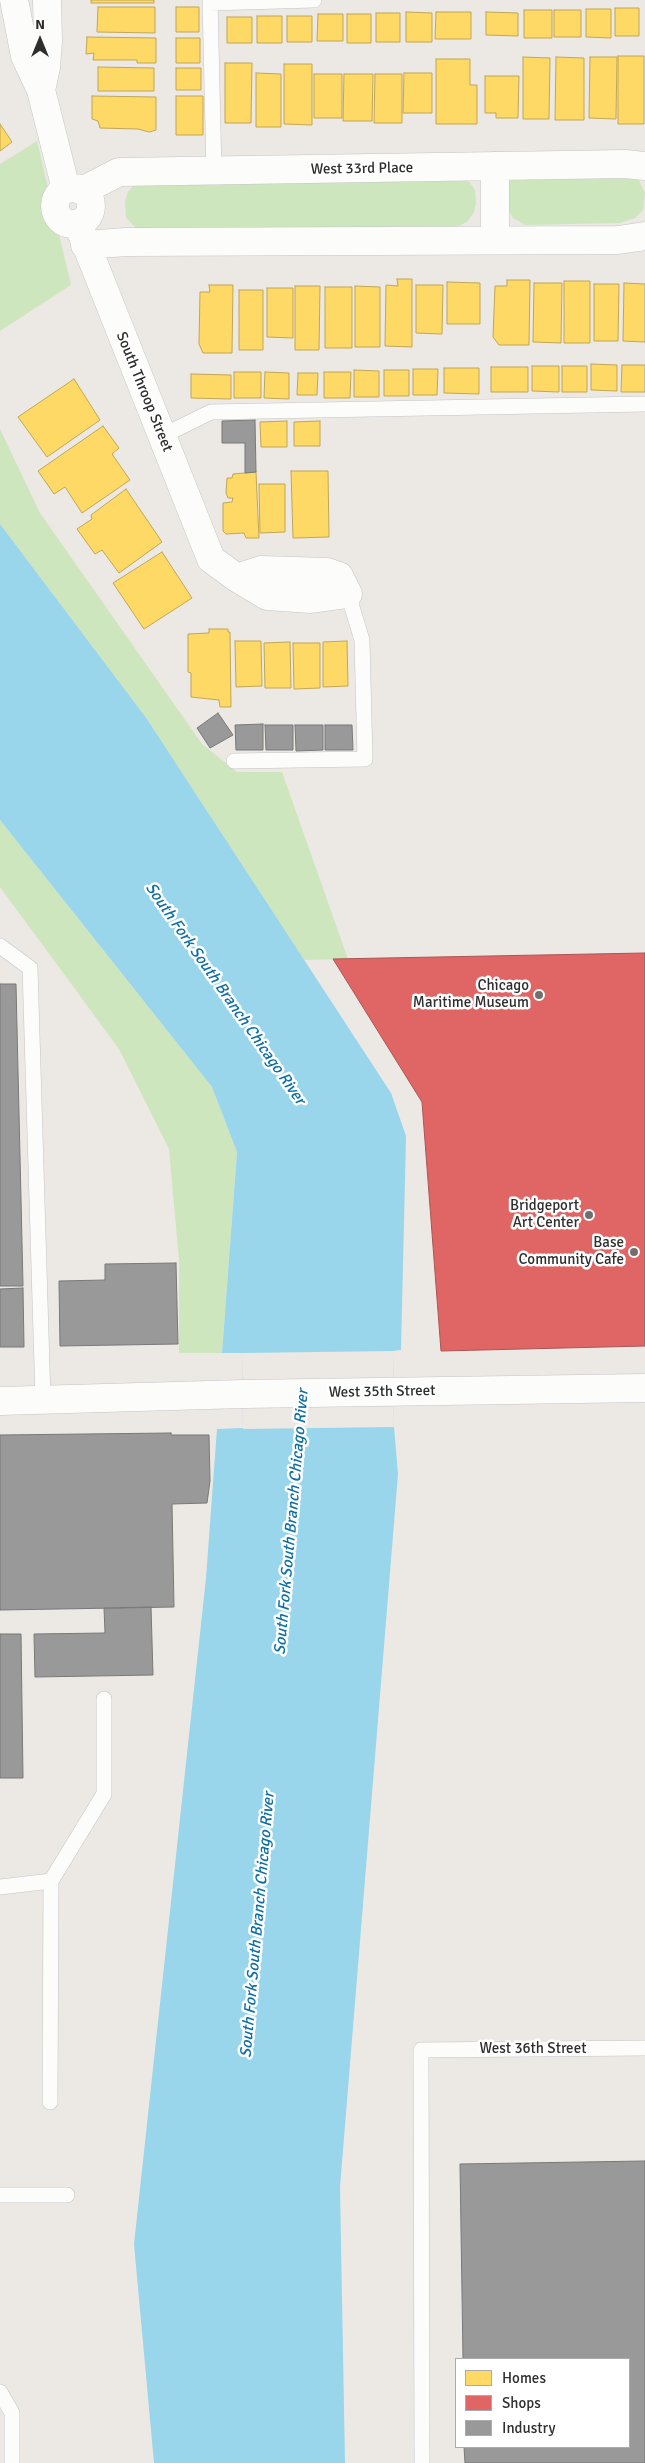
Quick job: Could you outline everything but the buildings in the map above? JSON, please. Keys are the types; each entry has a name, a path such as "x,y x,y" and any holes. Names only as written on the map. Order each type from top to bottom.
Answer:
{"street":[{"path":"41,90 46,67 48,41 47,0"},
{"path":"9,6 24,56 41,90 74,190 61,192 55,202 56,214 81,234 126,242 618,240 645,236"},
{"name":"West 33rd Place","path":"74,190 120,172 626,164 645,166"},
{"path":"495,166 495,240"},
{"name":"South Throop Street","path":"81,234 211,559 237,578 267,596 311,599 348,594"},
{"name":"West 35th Street","path":"0,1401 243,1394 645,1388"}],"lane":[{"path":"214,172 210,1 314,0"},
{"path":"162,436 211,412 645,404"},
{"path":"234,761 365,758 362,640 348,594"},
{"path":"0,946 30,968 43,1400"},
{"path":"50,2102 50,1881 104,1794 104,1699"},
{"path":"0,1887 50,1881"},
{"name":"West 36th Street","path":"422,2463 421,2050 645,2048"},
{"path":"0,2195 67,2195"},
{"path":"0,2392 12,2413 12,2463"}],"green space":[{"path":"37,141 71,285 0,331 0,164"},
{"path":"522,172 638,178 645,193 643,210 635,218 620,223 525,225 513,218 507,207 508,183"},
{"path":"468,180 475,190 476,203 474,212 467,222 454,228 137,229 126,218 125,201 128,192 136,182"},
{"path":"0,429 40,513 202,744 237,772 282,772 348,959 304,960 147,719 0,524"},
{"path":"0,820 212,1087 237,1152 222,1353 179,1353 179,1260 169,1149 119,1049 0,887"}],"water":[{"name":"South Fork South Branch Chicago River","path":"0,524 147,719 391,1093 406,1136 401,1350 393,1351 394,1427 398,1474 340,2187 345,2463 154,2463 134,2244 206,1578 217,1429 243,1428 242,1353 222,1353 237,1152 212,1087 0,820"}],"pier":[{"path":"393,1351 394,1427 243,1429 242,1353"}],"place":[{"name":"Chicago Maritime Museum","path":"539,995"},
{"name":"Bridgeport Art Center","path":"589,1215"},
{"name":"Base Community Cafe","path":"634,1252"}]}
